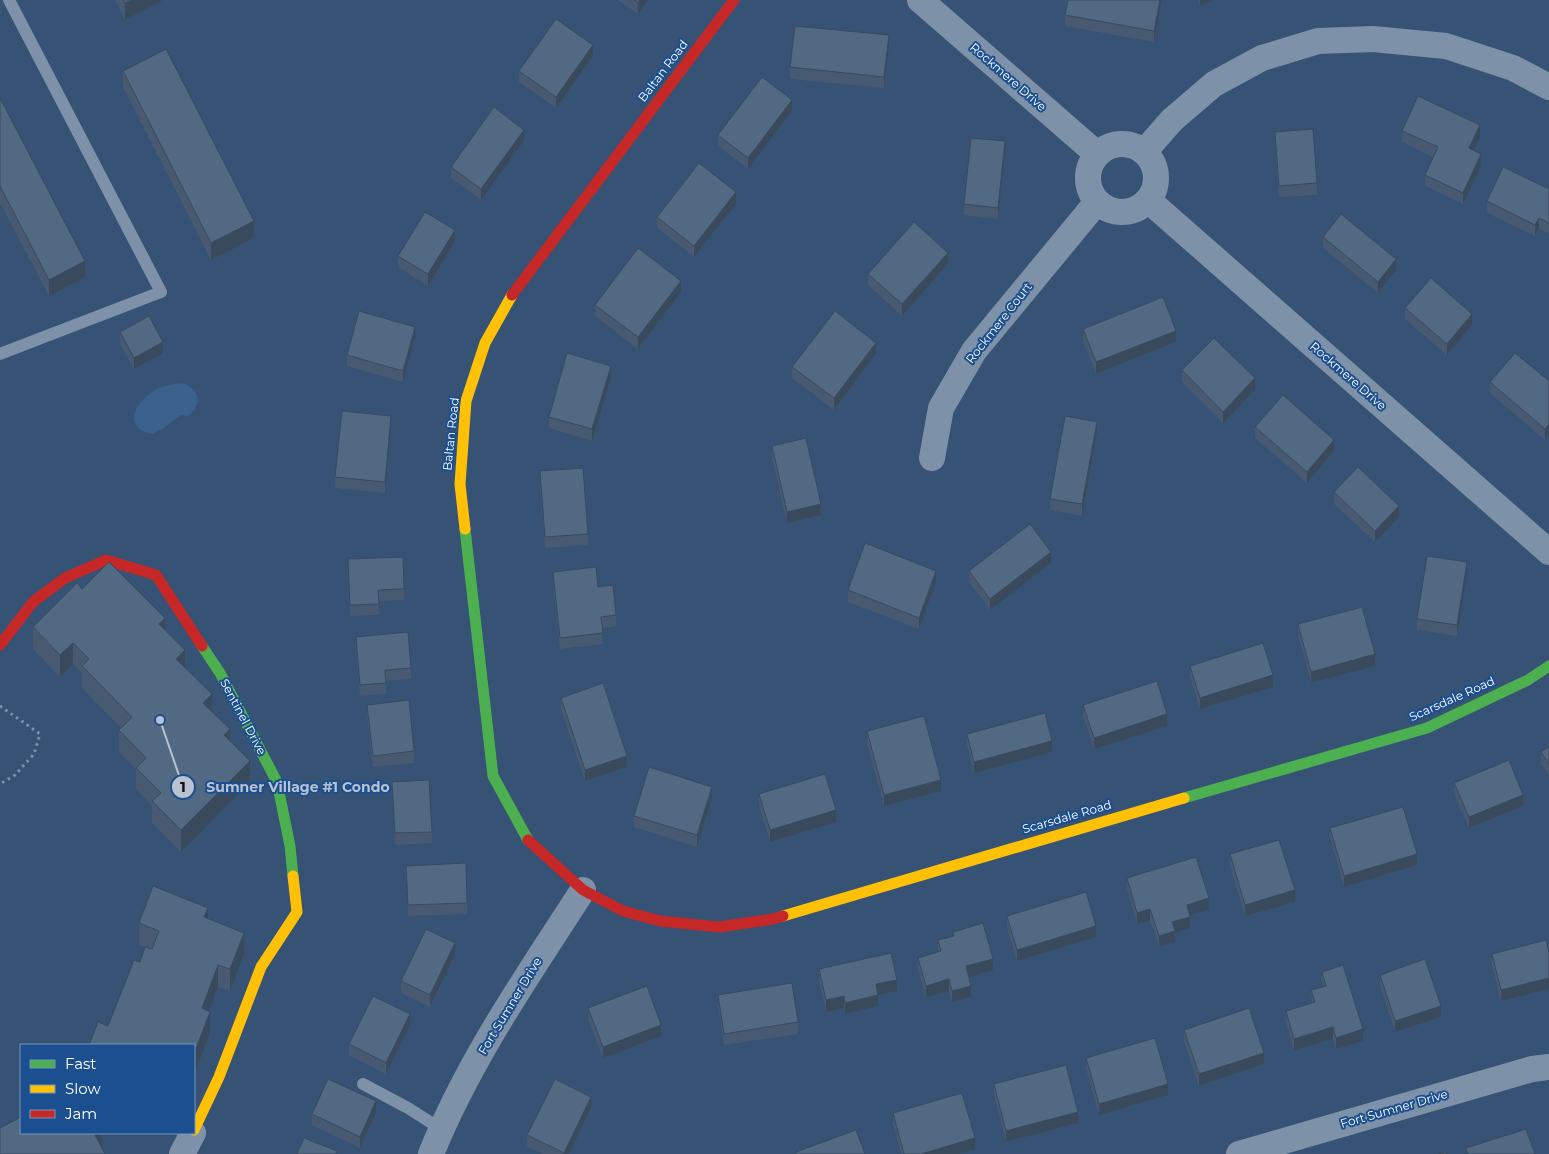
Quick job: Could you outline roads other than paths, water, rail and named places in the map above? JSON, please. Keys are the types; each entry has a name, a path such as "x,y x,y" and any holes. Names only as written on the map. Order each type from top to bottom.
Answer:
{"street":[{"name":"Baltan Road","path":"583,890 527,838 493,776 460,484 466,401 485,342 515,290 734,0"},
{"name":"Rockmere Drive","path":"920,0 1097,154"},
{"path":"1144,152 1172,120 1214,84 1262,58 1318,41 1373,39 1446,46 1513,68 1549,87"},
{"path":"1126,143 1136,146 1144,152 1151,160 1155,170 1156,181 1154,191 1148,200 1139,208 1129,212 1117,212 1106,209 1097,202 1091,194 1087,183 1091,162 1097,154 1105,147 1126,143"},
{"name":"Rockmere Drive","path":"1148,200 1549,552"},
{"name":"Rockmere Court","path":"932,458 941,408 974,351 1097,202"},
{"name":"Sentinel Drive","path":"0,645 33,602 65,578 106,560 156,575 220,673 277,782 290,846 297,912 261,967 219,1077 195,1128"},
{"name":"Scarsdale Road","path":"583,890 623,911 660,922 719,927 773,919 1010,848 1427,728 1528,680 1549,666"},
{"name":"Fort Sumner Drive","path":"431,1154 441,1129 498,1021 583,890"},
{"name":"Fort Sumner Drive","path":"1239,1154 1532,1069 1549,1067"},
{"name":"Sentinel Drive","path":"182,1154 192,1134"}],"lane":[{"path":"0,354 161,292 9,0"},
{"path":"364,1084 441,1129"}],"water":[{"path":"182,383 193,389 198,398 196,407 192,412 187,416 181,415 164,428 152,434 137,427 134,415 140,403 146,397 163,387"}],"place":[{"name":"Sumner Village #1 Condo","path":"160,720"}]}
